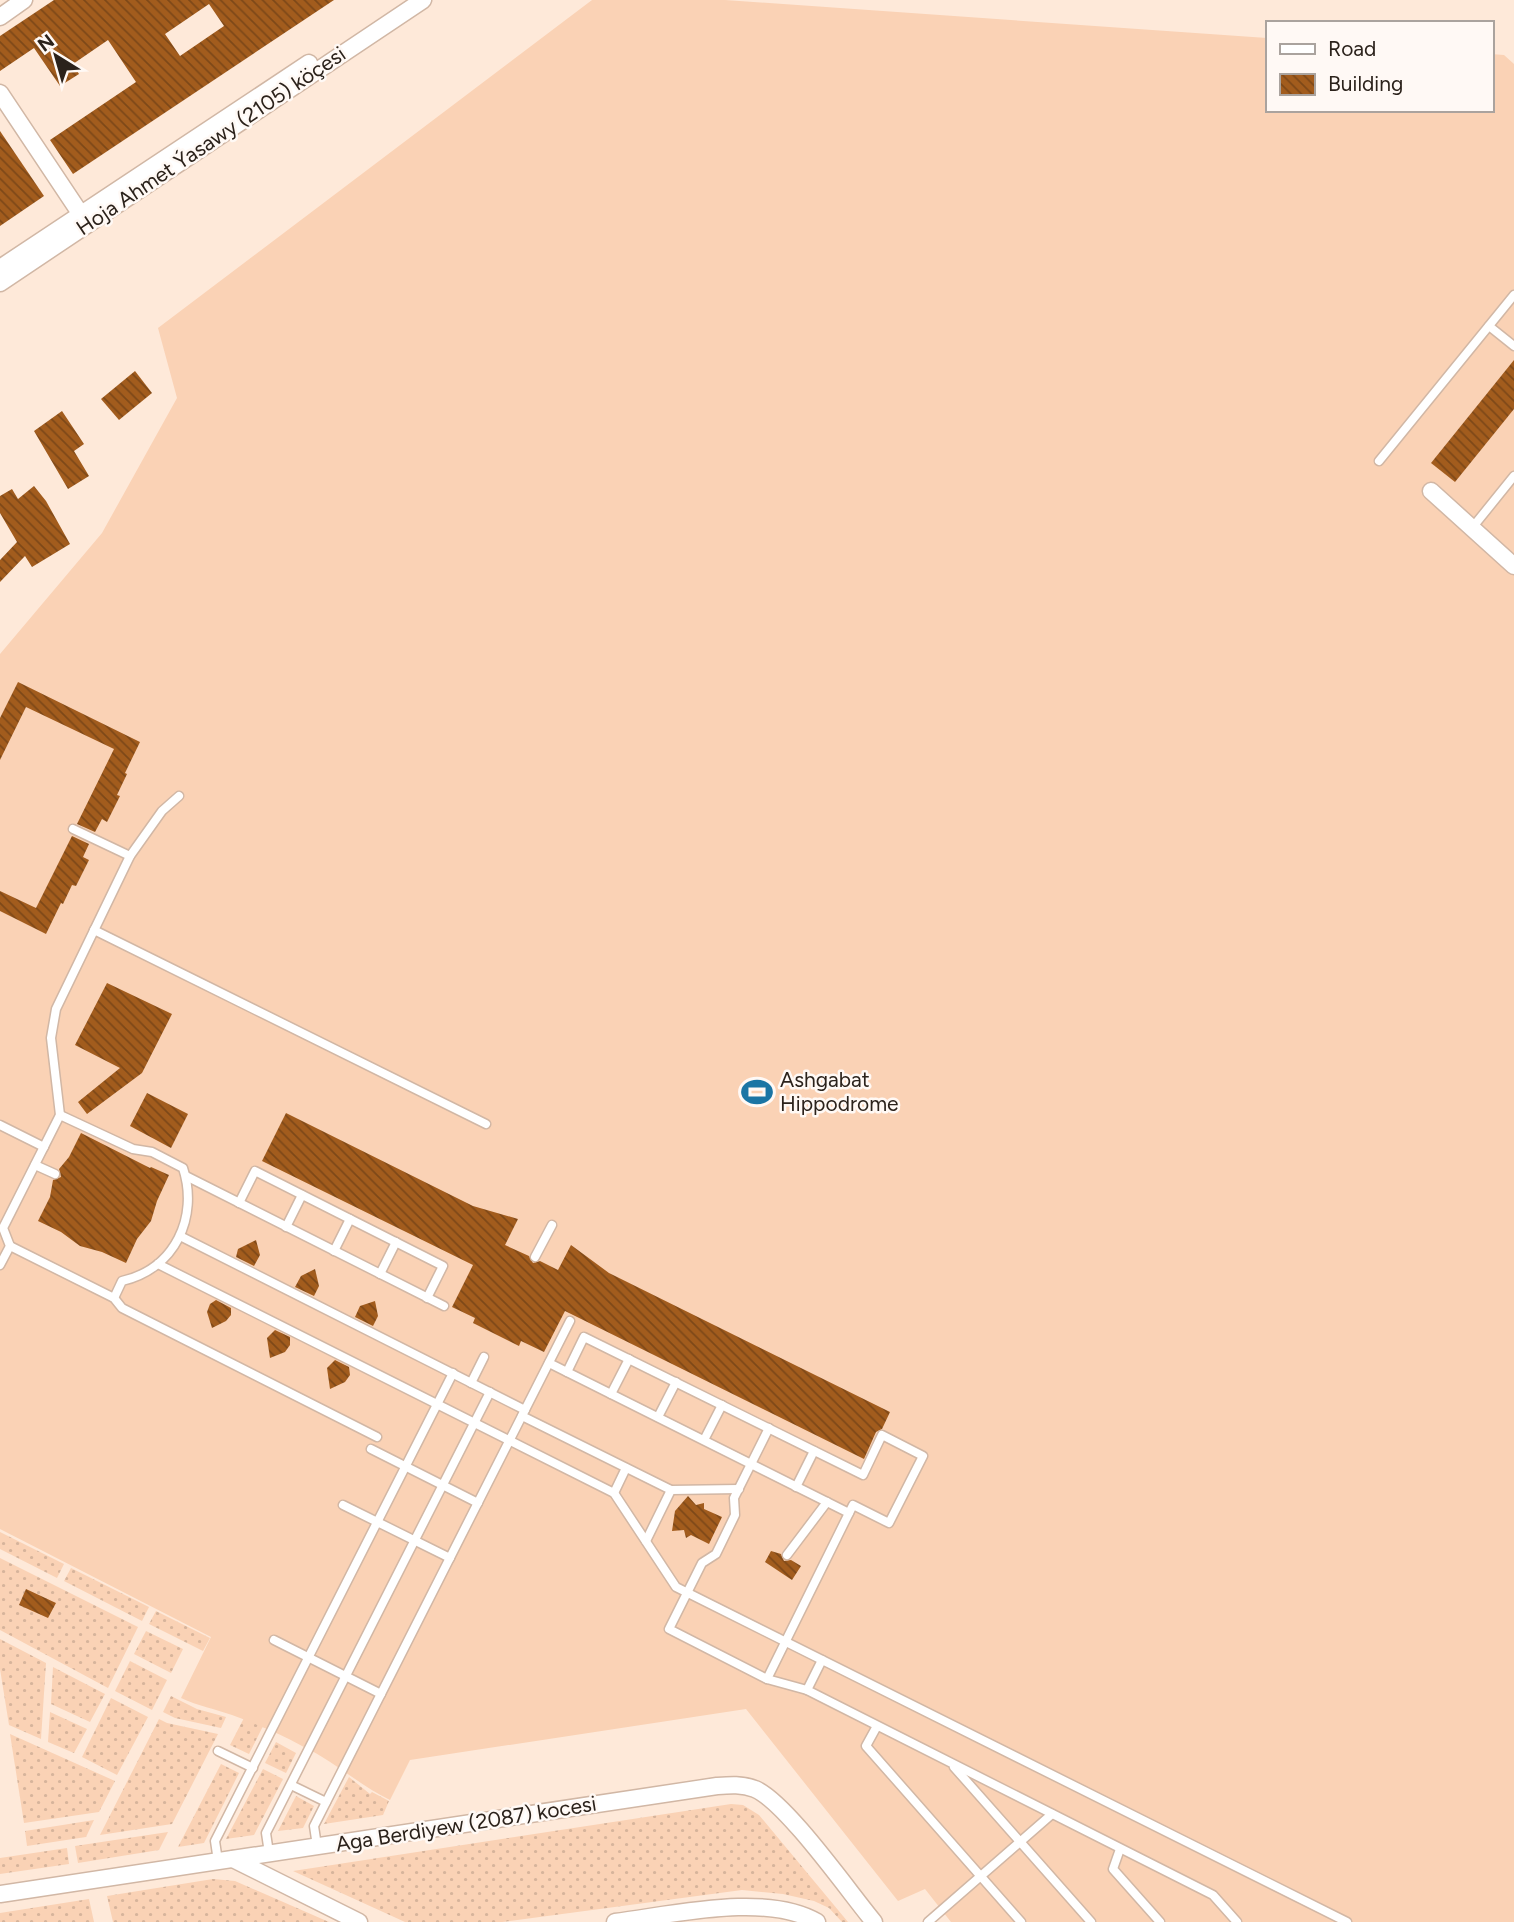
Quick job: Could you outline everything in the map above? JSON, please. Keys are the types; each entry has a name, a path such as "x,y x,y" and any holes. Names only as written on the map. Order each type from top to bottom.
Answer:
{"street":[{"path":"0,17 24,0"},
{"name":"Hoja Ahmet Ýasawy (2105) köçesi","path":"0,268 84,219 413,1"},
{"path":"0,93 84,219"},
{"name":"Hoja Ahmet Ýasawy (2105) köçesi","path":"0,284 84,219"},
{"path":"1430,491 1514,566"},
{"name":"Aga Berdiyew (2087) kocesi","path":"0,1894 717,1786 743,1785 762,1793 788,1816 874,1922"},
{"path":"226,1860 359,1922"},
{"path":"615,1922 736,1907 779,1909 806,1916 817,1922"}],"lane":[{"path":"1379,461 1514,295"},
{"path":"1489,326 1514,346"},
{"path":"1472,528 1514,476"},
{"path":"178,796 162,811 130,856 63,992 51,1027 60,1115 3,1228 10,1246 114,1298 122,1308 377,1437"},
{"path":"74,829 130,856"},
{"path":"94,930 486,1124"},
{"path":"60,1115 133,1149 152,1152 183,1168 186,1176 189,1206 180,1236 158,1264 141,1275 122,1281 114,1298"},
{"path":"0,1125 44,1147"},
{"path":"35,1164 55,1174"},
{"path":"239,1203 255,1171 396,1242 443,1266 427,1298"},
{"path":"186,1176 444,1307"},
{"path":"286,1227 302,1195"},
{"path":"334,1251 350,1219"},
{"path":"536,1257 552,1225"},
{"path":"180,1236 490,1392 523,1413 671,1490 738,1489"},
{"path":"380,1274 396,1242"},
{"path":"0,1265 10,1246"},
{"path":"158,1264 614,1493 676,1587 1347,1922"},
{"path":"317,1846 314,1826 570,1321"},
{"path":"566,1372 584,1337 863,1475 882,1435 923,1455 889,1523 853,1505 767,1679"},
{"path":"471,1383 484,1357"},
{"path":"611,1394 629,1359"},
{"path":"549,1363 849,1513"},
{"path":"226,1860 215,1841 453,1373"},
{"path":"658,1417 676,1382"},
{"path":"269,1853 266,1833 490,1392"},
{"path":"704,1440 722,1405"},
{"path":"769,1428 734,1498 735,1515 716,1554 702,1563 669,1629 767,1679 807,1690 1213,1895 1237,1922"},
{"path":"371,1449 478,1503"},
{"path":"796,1487 814,1451"},
{"path":"614,1493 626,1468"},
{"path":"646,1541 671,1490"},
{"path":"787,1555 827,1502"},
{"path":"343,1505 450,1558"},
{"path":"274,1640 381,1694"},
{"path":"807,1690 822,1660"},
{"path":"877,1726 866,1746 1021,1922"},
{"path":"218,1751 253,1768"},
{"path":"951,1763 1091,1922"},
{"path":"291,1785 326,1802"},
{"path":"928,1922 1052,1814"},
{"path":"1121,1849 1113,1869 1160,1922"}],"shaded area":[{"name":"Ashgabat Hippodrome","path":"592,0 725,0 1266,38 1266,112 1493,112 1493,54 1504,55 1514,64 1514,1922 951,1922 925,1889 898,1901 746,1709 410,1760 390,1800 285,1737 181,1698 211,1637 0,1529 0,654 102,533 177,398 158,328"},
{"path":"0,1532 64,1564 57,1578 0,1549"},
{"path":"0,1558 138,1627 108,1688 0,1630"},
{"path":"71,1568 149,1607 142,1621 64,1581"},
{"path":"156,1611 210,1638 203,1651 149,1624"},
{"path":"146,1631 183,1649 171,1673 134,1654"},
{"path":"0,1639 46,1663 41,1739 9,1725 0,1669"},
{"path":"277,1654 295,1663 249,1754 230,1745"},
{"path":"130,1661 167,1680 152,1710 115,1691"},
{"path":"53,1667 105,1694 90,1722 51,1704"},
{"path":"171,1696 197,1709 226,1717 221,1728 175,1718 163,1712"},
{"path":"111,1698 148,1717 117,1775 82,1757"},
{"path":"50,1712 87,1729 74,1753 48,1742"},
{"path":"159,1719 218,1734 172,1824 100,1835"},
{"path":"10,1734 115,1781 99,1812 24,1823"},
{"path":"276,1742 296,1753 286,1773 265,1763"},
{"path":"221,1764 239,1773 204,1843 178,1847"},
{"path":"263,1769 283,1779 254,1835 226,1839"},
{"path":"349,1777 370,1794 372,1792 389,1801 383,1815 324,1824"},
{"path":"296,1796 314,1806 303,1828 278,1831"},
{"path":"731,1804 743,1805 759,1815 848,1922 842,1922 829,1908 814,1901 783,1894 742,1890 502,1922 405,1922 293,1871"},
{"path":"94,1820 86,1837 27,1846 25,1831"},
{"path":"168,1832 159,1850 78,1863 75,1846"},
{"path":"67,1848 69,1864 0,1874 0,1858"},
{"path":"213,1879 235,1881 329,1922 113,1922 107,1896"},
{"path":"89,1899 94,1922 0,1922 0,1913"}],"building":[{"path":"54,0 334,0 73,174 50,140 136,82 108,40 73,64 79,74 60,86 34,48 0,71 0,36","holes":["209,4 224,26 180,56 165,34"]},
{"path":"0,131 44,196 0,226"},
{"path":"1514,360 1514,409 1455,482 1431,463"},
{"path":"135,371 152,393 119,420 101,399"},
{"path":"62,411 84,444 74,451 89,476 68,489 34,431"},
{"path":"34,486 46,501 70,544 32,567 25,556 0,582 0,560 17,542 0,513 0,496 12,489 18,499"},
{"path":"18,682 140,742 125,773 127,774 117,795 120,796 107,822 102,819 95,832 77,824 114,749 26,707 0,760 0,718"},
{"path":"72,836 89,844 83,857 89,860 76,886 72,885 63,904 61,903 46,934 0,911 0,891 36,908"},
{"path":"107,983 172,1014 142,1073 87,1114 78,1102 120,1068 75,1045"},
{"path":"147,1093 188,1114 171,1148 130,1126"},
{"path":"286,1113 473,1206 518,1219 505,1245 529,1256 533,1263 540,1261 558,1270 571,1245 609,1273 890,1412 882,1429 876,1432 864,1459 565,1311 544,1352 521,1341 519,1346 473,1323 475,1318 452,1307 473,1265 262,1161"},
{"path":"81,1133 169,1175 151,1221 137,1239 126,1263 80,1246 61,1232 38,1221 50,1197 53,1180 61,1177 59,1169 69,1157"},
{"path":"256,1240 260,1255 254,1266 236,1257 238,1249"},
{"path":"315,1269 319,1286 314,1296 295,1287 301,1276"},
{"path":"216,1300 231,1308 231,1315 226,1321 212,1328 207,1312 210,1304"},
{"path":"375,1301 378,1316 373,1326 355,1317 360,1306"},
{"path":"275,1330 290,1337 290,1345 285,1352 270,1358 267,1338"},
{"path":"335,1360 349,1367 350,1375 345,1382 330,1389 327,1368"},
{"path":"688,1496 696,1505 704,1503 704,1509 722,1517 709,1544 691,1535 686,1538 684,1530 672,1531 675,1511"},
{"path":"771,1551 781,1554 784,1561 791,1560 801,1566 792,1580 765,1562"},
{"path":"26,1589 56,1603 48,1618 19,1605"}],"place":[{"name":"Ashgabat Hippodrome","path":"757,1092"}]}
